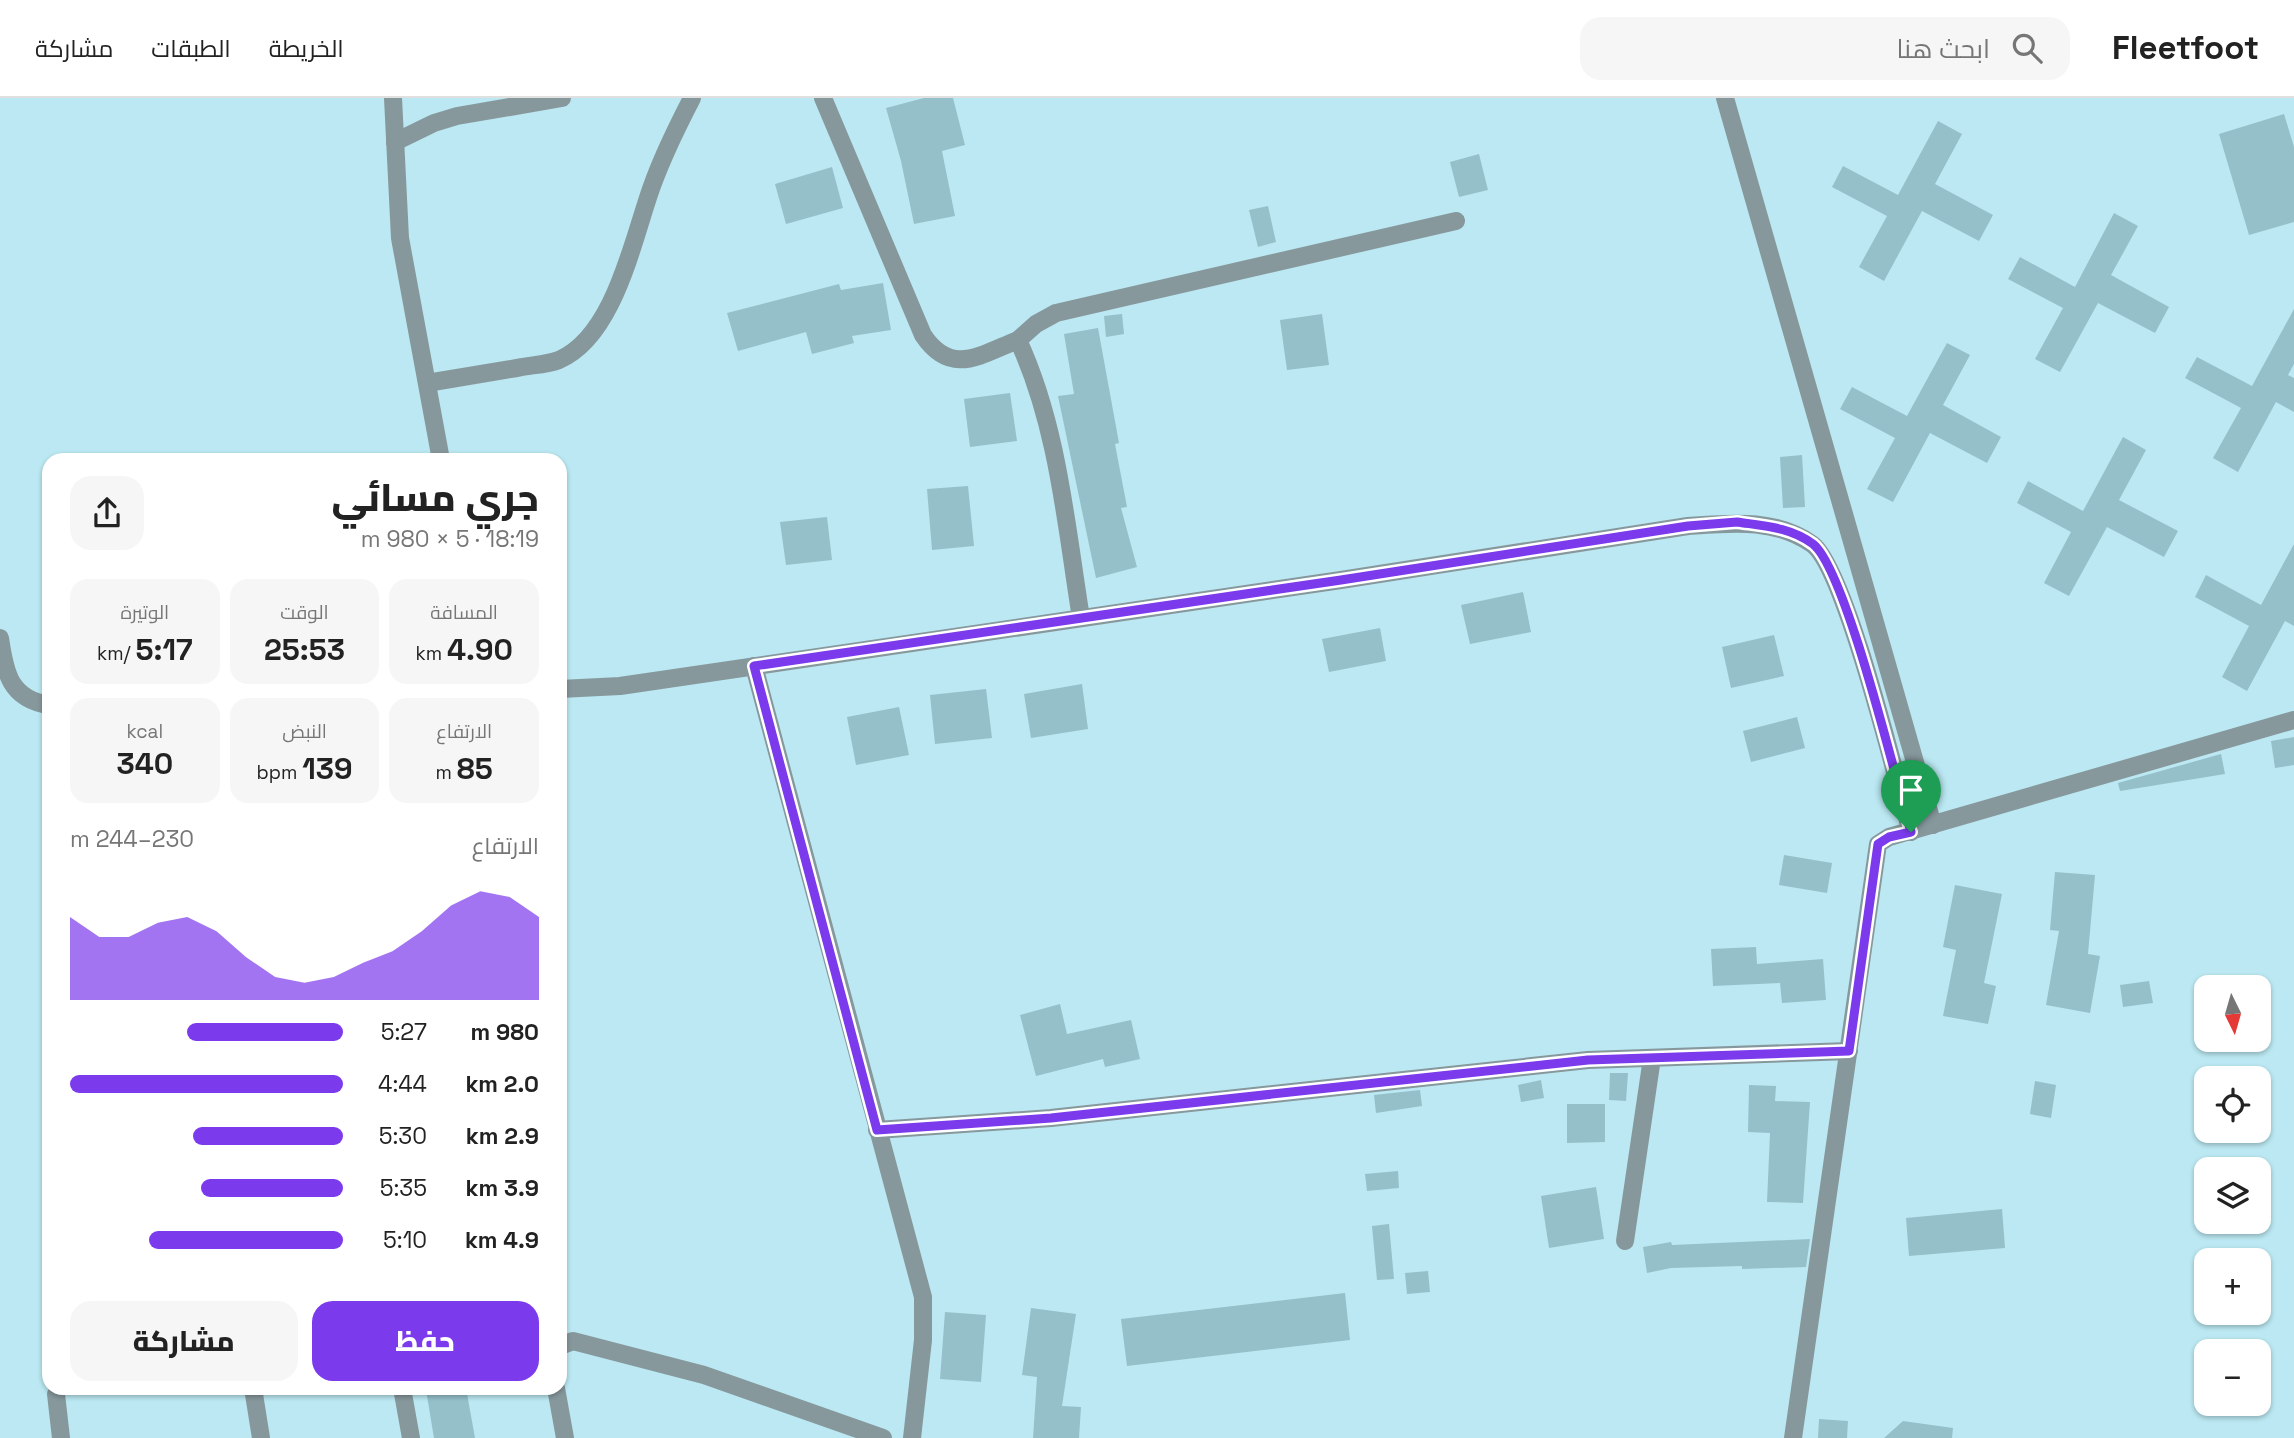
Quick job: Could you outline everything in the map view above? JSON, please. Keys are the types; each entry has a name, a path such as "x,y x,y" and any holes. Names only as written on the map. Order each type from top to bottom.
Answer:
{"street":[{"path":"393,98 400,238 440,453"},
{"path":"395,142 457,116 562,98"},
{"path":"427,383 557,361 579,349 595,329 612,298 657,172 692,98"},
{"path":"823,98 923,335 934,352 954,361 982,355 1018,340 1036,324 1056,313 1456,221"},
{"path":"1725,98 1933,825"},
{"path":"1018,340 1035,377 1046,417 1081,618"},
{"path":"567,688 620,686 1688,526 1737,522 1783,528 1815,546 1843,597 1911,832"},
{"path":"0,638 3,660 14,688 29,701 42,704"},
{"path":"754,666 923,1297 923,1340 912,1438"},
{"path":"1793,1438 1878,844 1889,837 2294,720"},
{"path":"877,1130 1065,1117 1588,1060 1849,1051"},
{"path":"1625,1241 1652,1058"},
{"path":"567,1344 573,1342 704,1375 883,1438"},
{"path":"55,1395 61,1438"},
{"path":"254,1395 261,1438"},
{"path":"403,1395 411,1438"},
{"path":"557,1395 565,1438"}],"building":[{"path":"924,98 953,98 965,145 942,151 955,216 914,224 901,161 886,108"},
{"path":"2284,114 2294,147 2294,222 2249,235 2219,134"},
{"path":"1938,121 1962,134 1935,184 1993,215 1979,241 1922,211 1884,281 1859,267 1887,216 1832,187 1843,166 1898,195"},
{"path":"1479,154 1488,190 1459,197 1450,162"},
{"path":"832,167 843,208 786,224 775,184"},
{"path":"1268,206 1276,242 1258,247 1249,210"},
{"path":"2114,213 2138,226 2111,275 2169,307 2155,333 2098,303 2060,372 2035,359 2063,308 2008,279 2020,257 2075,287"},
{"path":"883,283 891,330 852,336 854,343 812,354 806,332 738,351 727,313 839,284 841,290"},
{"path":"2294,309 2294,364 2288,375 2294,378 2294,412 2276,402 2238,472 2213,458 2241,408 2185,378 2197,357 2252,386"},
{"path":"1122,314 1124,334 1106,337 1104,316"},
{"path":"1322,314 1329,365 1287,370 1280,320"},
{"path":"1098,328 1119,443 1115,444 1127,507 1121,508 1137,567 1096,578 1058,396 1074,394 1064,334"},
{"path":"1947,343 1970,355 1943,405 2001,437 1987,463 1930,433 1893,502 1867,489 1895,438 1840,409 1852,387 1907,416"},
{"path":"1010,393 1017,441 970,447 964,399"},
{"path":"2123,437 2146,450 2119,500 2178,531 2164,557 2107,527 2069,596 2044,583 2071,532 2017,503 2028,481 2083,511"},
{"path":"1802,455 1805,507 1783,508 1780,457"},
{"path":"968,486 974,546 932,550 927,489"},
{"path":"827,517 832,560 786,565 780,522"},
{"path":"2294,544 2294,626 2285,621 2247,691 2222,677 2249,626 2195,597 2206,575 2261,605"},
{"path":"1523,592 1531,632 1470,644 1461,605"},
{"path":"1380,628 1386,661 1329,672 1322,639"},
{"path":"1774,635 1784,676 1731,688 1722,647"},
{"path":"1082,684 1088,729 1031,738 1024,694"},
{"path":"986,689 992,738 935,744 930,695"},
{"path":"899,707 909,755 856,765 847,717"},
{"path":"1797,717 1805,748 1751,762 1743,731"},
{"path":"2294,737 2294,765 2275,768 2271,741"},
{"path":"2221,754 2225,774 2120,791 2118,783"},
{"path":"1784,855 1832,863 1827,893 1779,885"},
{"path":"2055,872 2095,875 2088,954 2100,956 2090,1013 2046,1005 2059,931 2050,930"},
{"path":"1955,885 2002,894 1984,983 1996,986 1988,1024 1943,1016 1956,950 1943,947"},
{"path":"1756,947 1757,964 1823,959 1826,1000 1782,1003 1780,983 1713,986 1711,949"},
{"path":"2149,981 2153,1003 2123,1007 2120,985"},
{"path":"1060,1004 1067,1034 1131,1020 1140,1059 1105,1067 1103,1059 1036,1076 1020,1015"},
{"path":"1610,1073 1628,1073 1626,1101 1609,1100"},
{"path":"1541,1080 1544,1098 1521,1102 1518,1085"},
{"path":"2035,1081 2056,1085 2051,1118 2030,1114"},
{"path":"1749,1085 1776,1086 1775,1101 1810,1102 1803,1203 1767,1202 1770,1133 1748,1132"},
{"path":"1420,1090 1422,1106 1376,1113 1374,1095"},
{"path":"1567,1104 1605,1104 1605,1142 1567,1143"},
{"path":"1398,1171 1399,1188 1367,1191 1365,1174"},
{"path":"1596,1187 1604,1239 1549,1248 1541,1196"},
{"path":"2002,1209 2005,1248 1909,1256 1906,1218"},
{"path":"1389,1224 1394,1279 1377,1280 1372,1226"},
{"path":"1810,1239 1806,1267 1671,1268 1647,1273 1643,1247 1671,1242 1672,1245"},
{"path":"1428,1271 1430,1292 1407,1294 1405,1273"},
{"path":"1345,1293 1350,1340 1127,1366 1121,1319"},
{"path":"1031,1308 1076,1314 1062,1406 1081,1407 1079,1438 1033,1438 1037,1377 1022,1375"},
{"path":"945,1312 986,1315 981,1382 940,1379"},
{"path":"427,1395 467,1395 475,1438 434,1438"},
{"path":"1819,1419 1848,1421 1847,1438 1818,1438"},
{"path":"1903,1421 1953,1428 1952,1438 1884,1438"}],"route":[{"path":"1737,522 1783,528 1815,546 1843,597 1911,832 1889,837 1878,844 1849,1051 1588,1060 1051,1118 877,1130 754,666 1688,526 1737,522"}]}
